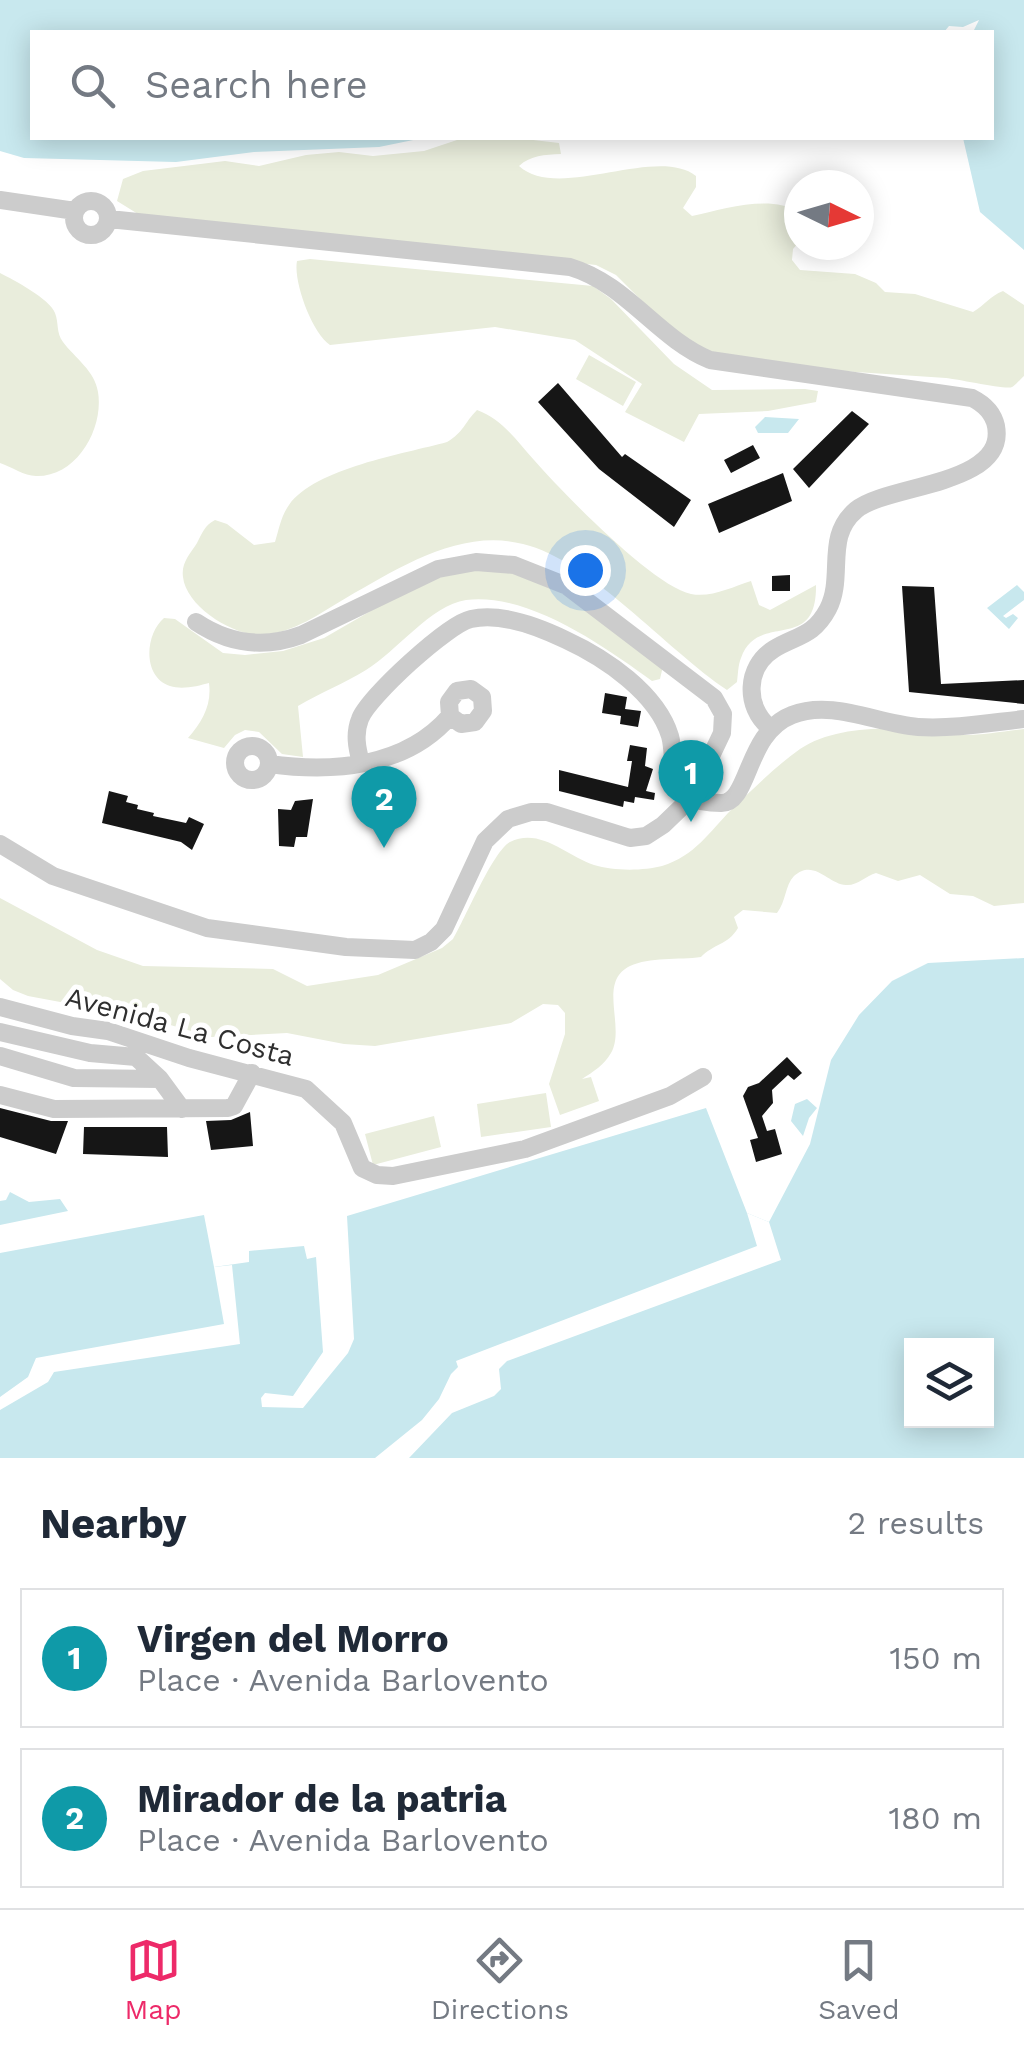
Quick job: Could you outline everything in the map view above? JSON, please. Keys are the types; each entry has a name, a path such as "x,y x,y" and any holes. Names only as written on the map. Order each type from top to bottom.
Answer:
{"street":[{"path":"0,200 75,211 75,224 91,236 103,231 108,219 570,267 608,282 676,341 710,360 972,398 983,404 994,418 997,431 993,448 982,462 944,481 871,501 846,522 836,547 835,590 825,614 801,638 771,652 754,676 753,706 758,718 769,727"},
{"path":"0,844 53,876 207,928 404,951 421,948 440,934 480,848 508,820 531,812 547,812 635,838 655,832 692,798 722,733 724,718 719,704 567,586 532,570 495,562 438,568 300,635 277,642 252,644 228,639 196,622"},
{"path":"361,764 356,731 372,700 448,629 470,619 495,618 566,640 604,662 637,690 664,721 678,783 686,796 692,798 724,803 737,796 752,755 769,727 815,708 940,728 1024,718"},
{"path":"269,764 314,769 361,764 404,752 432,737 450,716"},
{"name":"Avenida La Costa","path":"0,1007 108,1031 189,1058 306,1089 343,1123 362,1168 376,1175 393,1176 461,1164 544,1143 670,1096 703,1077"},
{"path":"0,1032 90,1052 136,1056 160,1078 182,1109"},
{"path":"0,1056 74,1078 160,1078"},
{"path":"0,1095 54,1109 234,1106 252,1073"}],"green space":[{"path":"457,140 533,140 559,143 561,154 543,155 519,166 536,175 582,177 657,166 679,168 696,176 696,187 683,208 692,216 747,205 784,206 784,260 792,260 800,270 855,274 876,283 885,292 915,294 973,312 1003,291 1024,305 1024,376 1008,388 946,378 720,363 684,343 616,275 596,265 138,214 117,201 123,179 143,171 225,161 259,166 339,152 373,156 424,151"},
{"path":"310,259 593,286 611,299 674,364 712,390 805,389 818,391 816,402 768,411 699,414 684,442 625,412 642,384 575,340 495,327 330,345 305,306 298,281 297,261"},
{"path":"0,273 31,290 52,308 61,339 96,384 99,406 92,435 75,459 51,474 32,476 0,463"},
{"path":"589,355 636,382 623,406 576,379"},
{"path":"477,410 508,431 632,557 674,587 691,594 706,594 751,581 759,605 770,610 816,585 814,606 807,619 749,644 740,661 737,682 727,690 575,568 523,544 499,540 453,546 387,575 306,621 263,635 226,625 193,599 186,588 183,567 211,522 227,524 254,545 275,542 286,509 301,492 362,464 447,442"},
{"path":"494,562 547,582 663,666 660,679 652,681 589,638 540,613 515,604 466,600 427,620 366,670 298,706 303,757 282,754 259,732 245,730 224,748 188,738 205,713 209,683 185,688 170,686 161,681 151,665 150,644 164,618 175,619 223,653 283,651 324,638 426,579"},
{"path":"878,729 963,735 1024,729 1024,903 994,906 973,896 950,894 920,875 898,881 876,873 846,885 814,871 801,871 791,880 777,913 743,910 734,917 738,928 734,934 701,957 646,961 620,973 613,994 615,1042 602,1065 582,1079 591,1077 599,1101 560,1115 549,1084 565,1034 565,1013 558,1005 543,1004 511,1023 375,1046 287,1033 212,1037 146,1018 28,996 0,979 0,898 97,950 143,966 273,969 307,986 378,975 442,948 453,939 488,871 510,842 521,838 543,840 584,861 610,868 662,866 693,850 773,770 814,741 845,732"},
{"path":"546,1093 551,1127 481,1137 477,1104"},
{"path":"434,1116 441,1147 373,1165 365,1134"}],"water":[{"path":"0,0 1024,0 1024,250 980,212 963,140 994,140 994,30 974,30 979,20 946,30 30,30 30,140 413,140 379,147 254,152 176,162 24,158 0,151"},
{"path":"765,417 799,419 788,433 758,433 755,427"},
{"path":"1017,585 1024,592 1024,600 1003,616 1013,614 1018,618 1009,629 987,608"},
{"path":"1024,958 1024,1458 0,1458 0,1253 204,1215 214,1267 249,1262 249,1251 304,1246 307,1259 316,1257 323,1352 293,1396 265,1393 261,1398 262,1407 303,1408 348,1353 354,1339 347,1216 706,1108 747,1213 769,1222 810,1144 831,1060 859,1015 892,981 928,963"},
{"path":"807,1099 817,1108 803,1136 791,1121 795,1104"},
{"path":"10,1192 29,1202 60,1199 68,1211 0,1225 0,1201 6,1200"}],"pier":[{"path":"747,1213 769,1222 781,1260 507,1361 499,1369 501,1389 494,1396 452,1413 409,1458 375,1458 422,1420 458,1367 456,1361 757,1246"},
{"path":"232,1265 240,1344 54,1372 48,1382 0,1410 0,1397 28,1377 36,1358 224,1324 214,1267"}],"building":[{"path":"558,383 622,457 625,454 691,500 674,527 599,469 538,402"},
{"path":"852,411 869,424 809,488 793,469"},
{"path":"753,445 760,458 731,473 724,460"},
{"path":"783,473 792,501 719,533 708,504"},
{"path":"790,575 790,591 772,591 772,576"},
{"path":"902,586 934,587 941,684 1024,680 1024,704 909,692"},
{"path":"605,693 627,697 625,709 641,711 638,727 620,724 621,716 602,713"},
{"path":"630,745 647,748 645,766 653,769 646,791 655,793 654,800 635,797 634,803 624,801 623,807 559,791 559,770 628,787"},
{"path":"109,791 128,796 126,802 154,813 153,816 186,823 189,817 204,824 192,850 181,842 102,823"},
{"path":"313,799 307,837 296,837 294,847 279,846 278,809 291,810 295,801"},
{"path":"787,1057 802,1073 794,1080 788,1075 772,1090 773,1103 762,1116 767,1131 775,1129 782,1154 756,1162 750,1140 758,1138 743,1096 748,1087 759,1083"},
{"path":"0,1108 51,1121 68,1121 56,1154 0,1137"},
{"path":"250,1112 253,1146 211,1150 206,1121 231,1120"},
{"path":"84,1127 167,1127 168,1157 83,1154"}],"place":[{"name":"Virgen del Morro","path":"691,822"},
{"name":"Mirador de la patria","path":"384,848"}]}
